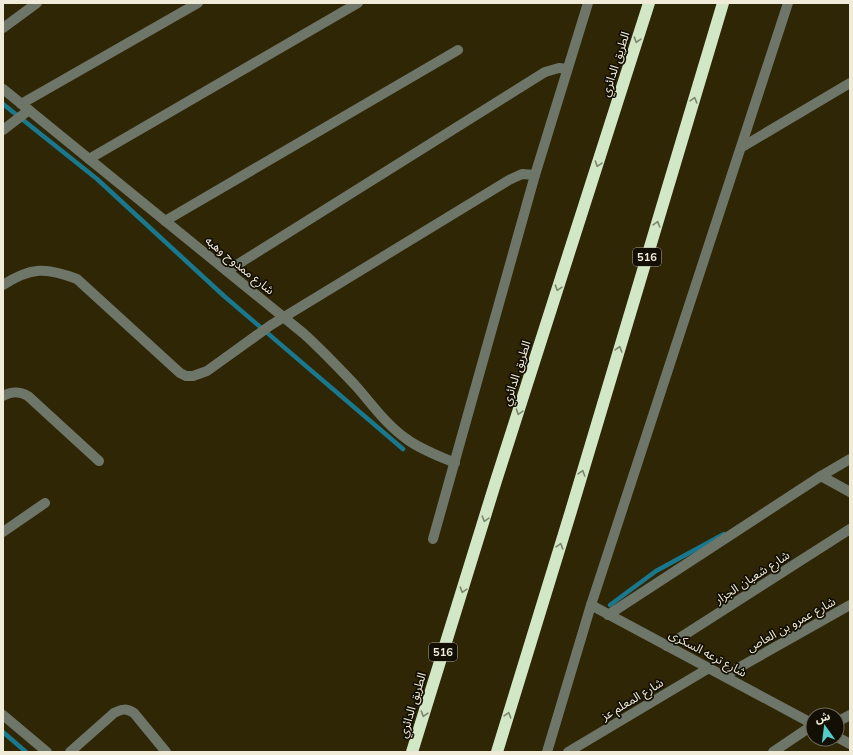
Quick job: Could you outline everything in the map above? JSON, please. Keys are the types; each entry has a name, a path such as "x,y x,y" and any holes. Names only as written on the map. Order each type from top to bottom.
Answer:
{"highway":[{"name":"الطريق الدائري","path":"412,752 495,484 649,3"},
{"name":"516","path":"497,752 571,511 723,3"}],"street":[{"path":"3,28 38,3"},
{"path":"3,130 12,124 25,110 198,3"},
{"path":"90,159 358,3"},
{"path":"433,539 535,175 588,3"},
{"path":"547,752 591,606 788,3"},
{"path":"165,220 458,50"},
{"path":"227,271 545,72 559,68 568,70"},
{"path":"742,147 850,82"},
{"name":"شارع ممدوح وهبه","path":"3,89 25,110 90,159 284,317 321,349 394,430 424,450 455,463"},
{"path":"3,285 18,276 38,270 58,272 77,279 180,373 186,376 193,376 207,370 271,325 515,176 522,174 535,175"},
{"path":"3,396 12,392 20,392 28,396 99,461"},
{"path":"608,614 821,476 850,459"},
{"path":"821,476 850,492"},
{"path":"3,532 45,503"},
{"name":"شارع شعبان الجزار","path":"667,646 850,529"},
{"name":"شارع عمرو بن العاص","path":"724,676 850,605"},
{"name":"شارع ترعه السكرى","path":"591,606 805,720"},
{"name":"شارع المعلم عز","path":"568,752 709,668"},
{"path":"70,752 114,713 122,709 129,710 134,713 166,752"},
{"path":"3,715 47,752"},
{"path":"773,752 805,730"}],"waterway":[{"path":"3,104 97,179 224,296 403,449"},
{"path":"610,605 656,571 724,534"},
{"path":"3,732 26,752"}]}
